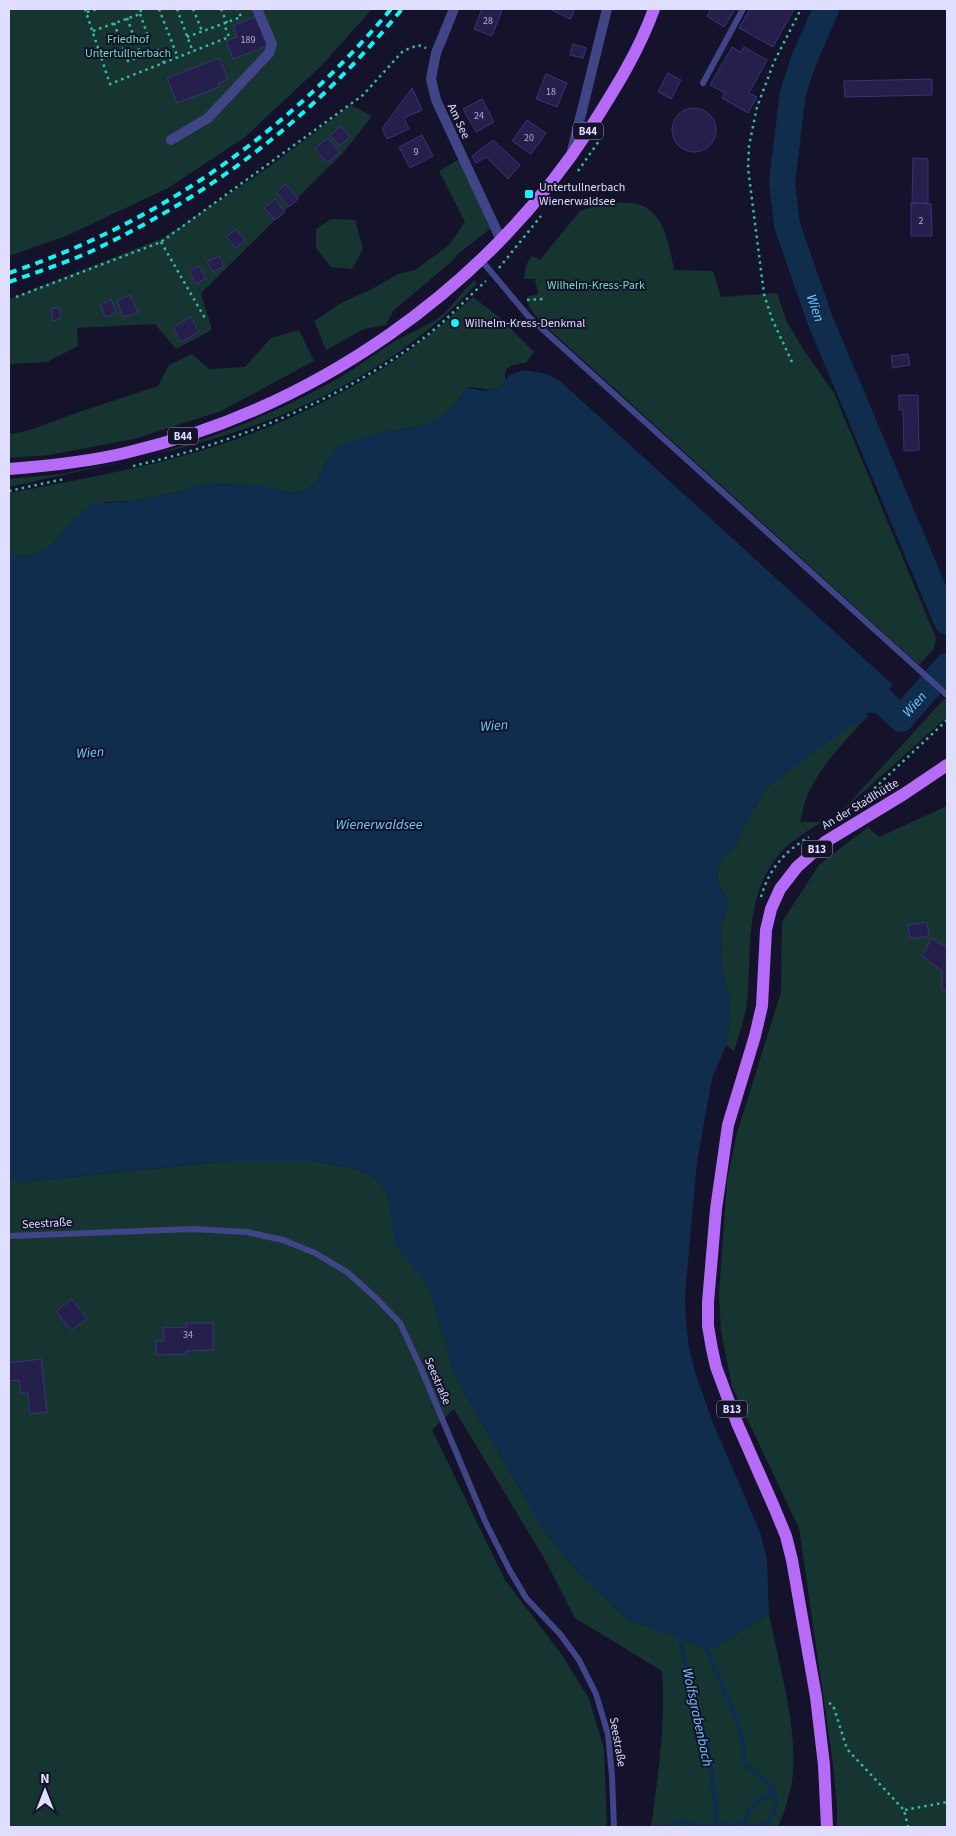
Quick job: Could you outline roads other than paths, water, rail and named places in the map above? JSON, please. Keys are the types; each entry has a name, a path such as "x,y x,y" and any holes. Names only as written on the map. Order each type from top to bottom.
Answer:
{"main road":[{"name":"B44","path":"9,469 50,465 125,453 206,429 283,396 345,363 402,325 444,293 481,260 502,240 545,191 569,160 621,80 654,9"},
{"name":"An der Stadlhütte","path":"827,1827 824,1765 816,1697 792,1560 786,1536 737,1423 716,1367 708,1326 711,1265 723,1151 736,1096 755,1036 762,1006 766,930 771,909 780,889 797,867 825,842 911,789 947,764"}],"street":[{"name":"Am See","path":"454,9 436,53 431,78 436,100 502,240"},
{"path":"569,160 608,9"},
{"path":"171,140 208,118 269,53 272,44 258,12"}],"lane":[{"path":"704,83 743,9"},
{"path":"481,260 529,317 947,695"},
{"name":"Seestraße","path":"9,1236 193,1229 247,1232 283,1240 315,1252 347,1272 376,1298 400,1323 420,1366 485,1522 509,1569 526,1598 560,1634 579,1660 596,1694 608,1734 614,1827"}],"water":[{"name":"Wienerwaldsee","path":"524,370 547,374 560,381 893,685 866,714 868,717 860,724 851,725 766,788 744,826 734,848 720,859 717,880 728,901 721,926 722,969 730,1002 729,1025 726,1045 712,1079 697,1162 685,1296 686,1323 689,1347 696,1375 713,1423 760,1532 767,1560 769,1614 715,1647 706,1649 659,1630 630,1621 580,1574 543,1529 455,1376 433,1301 425,1282 395,1244 387,1192 374,1177 359,1170 315,1161 227,1161 31,1181 9,1181 9,554 23,556 38,553 51,546 68,525 91,504 135,501 187,490 202,484 257,485 295,493 305,490 317,482 326,462 334,451 345,443 381,433 427,425 446,414 462,397 462,392 467,388 485,391 493,389 501,386 509,375"}],"waterway":[{"name":"Wien","path":"826,9 803,62 793,93 782,182 787,225 820,320 947,622"},
{"name":"Wien","path":"845,702 880,699 901,719 947,666"},
{"name":"Wolfsgrabenbach","path":"679,1635 695,1706 708,1749 716,1808 715,1825"},
{"name":"Wolfsgrabenbach","path":"664,1827 680,1821 708,1826 723,1823 733,1826 744,1821 751,1808 762,1798 770,1795 771,1785 752,1771 744,1762 743,1746 735,1716 704,1644"},
{"name":"Wolfsgrabenbach","path":"755,1827 769,1822 774,1812 776,1800 771,1786"},
{"name":"Wolfsgrabenbach","path":"744,1821 752,1827"}],"railway":[{"path":"9,273 65,252 118,228 170,199 218,168 265,133 309,95 351,54 391,9"},
{"path":"9,282 94,250 139,227 223,176 262,147 335,83 402,9"}],"place":[{"name":"Untertullnerbach Wienerwaldsee","path":"529,194"},
{"name":"Wilhelm-Kress-Denkmal","path":"455,323"}],"park label":[{"name":"Friedhof Untertullnerbach","path":"128,46"},
{"name":"Wilhelm-Kress-Park","path":"596,285"}]}
